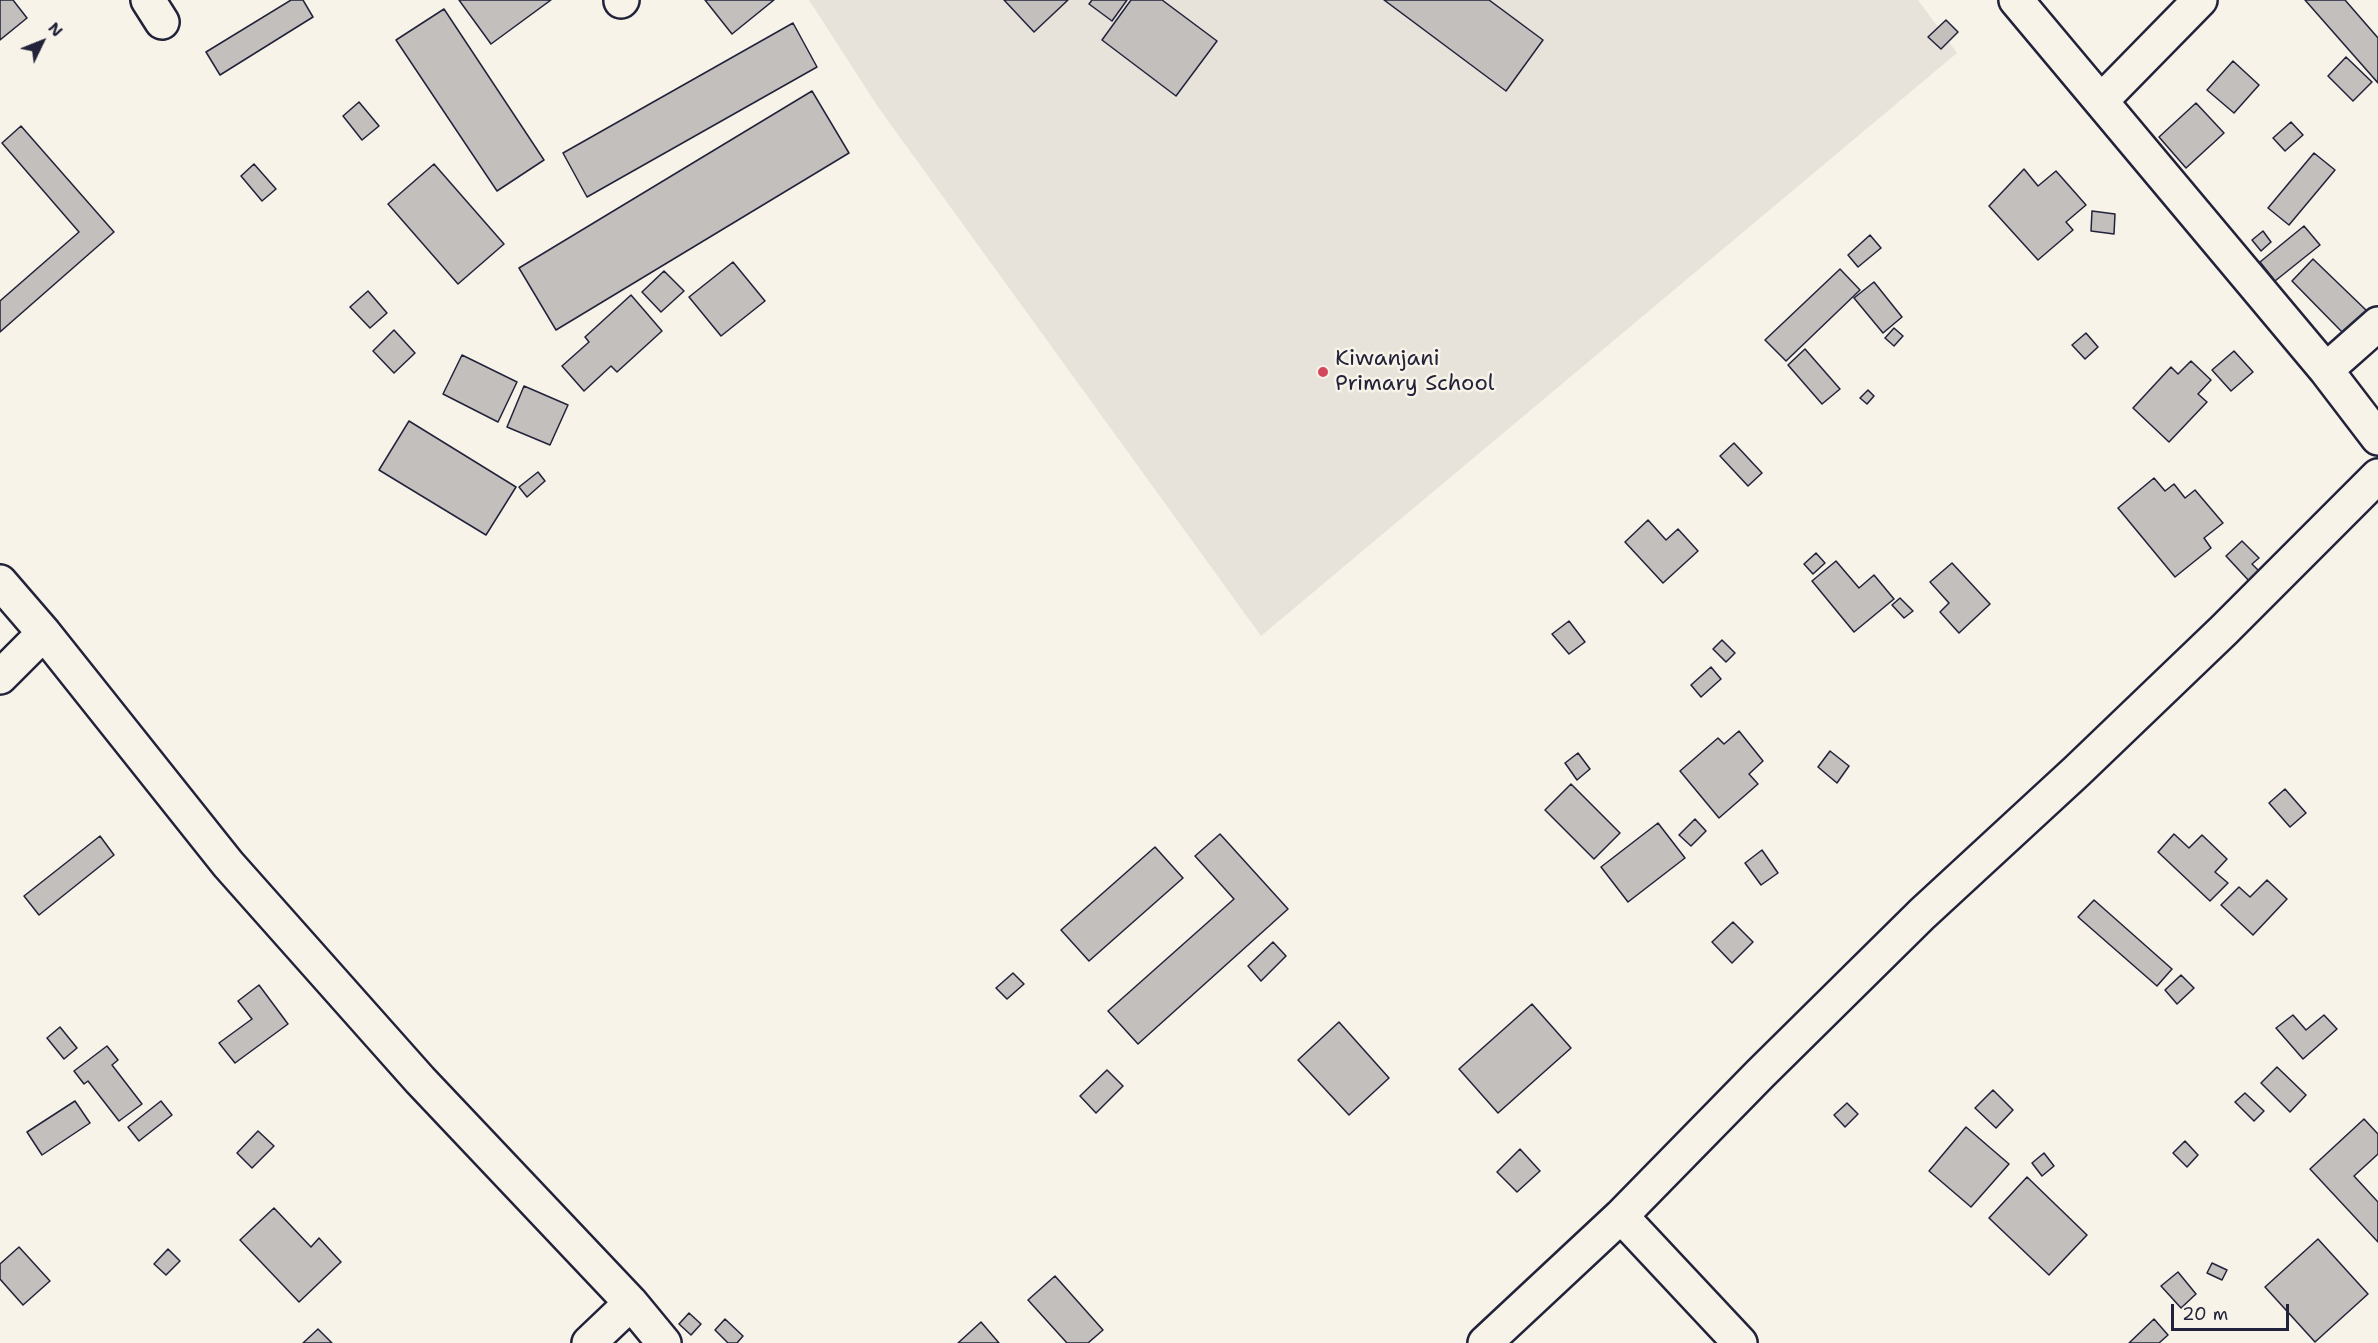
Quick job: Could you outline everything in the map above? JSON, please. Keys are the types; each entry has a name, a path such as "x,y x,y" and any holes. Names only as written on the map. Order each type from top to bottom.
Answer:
{"street":[{"path":"2016,0 2326,370 2378,438"},
{"path":"2101,101 2200,0"},
{"path":"2326,370 2378,324"},
{"path":"1485,1343 1621,1216 1760,1074 1923,914 2086,764 2378,476"},
{"path":"0,582 44,633 228,864 428,1088 631,1303 664,1343"},
{"path":"0,676 44,633"},
{"path":"1621,1216 1740,1343"},
{"path":"589,1343 631,1303"}],"shaded area":[{"name":"Kiwanjani Primary School","path":"809,0 1918,0 1957,53 1261,636 878,107"}],"building":[{"path":"0,0 13,0 27,18 0,40"},
{"path":"291,0 303,0 313,17 220,75 206,52"},
{"path":"459,0 551,0 491,44"},
{"path":"705,0 774,0 732,34"},
{"path":"1004,0 1068,0 1034,32"},
{"path":"1092,0 1127,0 1112,21 1089,4"},
{"path":"1131,0 1162,0 1217,41 1176,96 1102,40"},
{"path":"1384,0 1489,0 1543,40 1506,91"},
{"path":"2305,0 2345,0 2378,38 2378,83"},
{"path":"444,9 544,160 497,191 396,40"},
{"path":"1946,20 1958,32 1941,49 1928,37"},
{"path":"793,23 817,67 587,197 563,153"},
{"path":"2346,57 2372,82 2353,101 2328,76"},
{"path":"2233,61 2259,85 2234,113 2207,90"},
{"path":"812,91 849,153 556,330 519,268"},
{"path":"359,102 379,126 362,140 343,116"},
{"path":"2196,103 2224,133 2186,168 2159,137"},
{"path":"2291,122 2303,135 2285,151 2273,138"},
{"path":"21,126 114,232 0,332 0,301 79,232 2,143"},
{"path":"2314,153 2335,170 2289,225 2268,208"},
{"path":"254,164 276,189 262,201 241,176"},
{"path":"434,164 504,244 458,284 388,204"},
{"path":"2024,169 2038,186 2056,171 2086,205 2066,222 2073,230 2038,260 1989,206"},
{"path":"2092,211 2115,214 2114,234 2091,231"},
{"path":"2304,226 2320,245 2275,281 2260,262"},
{"path":"2263,231 2271,242 2261,251 2252,240"},
{"path":"1870,235 1881,248 1858,267 1848,255"},
{"path":"2313,259 2367,311 2345,335 2292,281"},
{"path":"733,262 765,301 721,336 689,297"},
{"path":"1840,269 1860,290 1786,361 1765,340"},
{"path":"664,271 684,291 661,312 642,292"},
{"path":"1874,282 1902,317 1883,333 1854,298"},
{"path":"368,291 387,313 370,328 350,307"},
{"path":"631,295 662,331 617,372 611,366 584,391 562,366 589,342 585,337"},
{"path":"1894,328 1903,336 1894,346 1885,338"},
{"path":"394,330 415,353 394,373 373,351"},
{"path":"2086,333 2098,347 2085,359 2072,345"},
{"path":"1805,349 1840,389 1822,404 1788,365"},
{"path":"2234,351 2253,372 2231,391 2212,370"},
{"path":"462,355 517,382 498,422 443,394"},
{"path":"2191,361 2211,380 2198,394 2207,402 2169,442 2133,408 2171,367 2178,374"},
{"path":"524,386 568,405 550,445 507,427"},
{"path":"1868,390 1874,396 1867,404 1860,398"},
{"path":"409,421 516,487 486,535 379,470"},
{"path":"1734,443 1762,473 1748,486 1720,456"},
{"path":"538,472 545,481 527,497 519,487"},
{"path":"2154,478 2165,491 2174,484 2185,498 2195,490 2223,523 2204,538 2211,548 2175,577 2118,508"},
{"path":"1648,520 1666,540 1678,529 1698,551 1663,583 1625,542"},
{"path":"2242,541 2259,558 2252,564 2260,572 2250,582 2226,556"},
{"path":"1816,553 1825,563 1813,574 1804,564"},
{"path":"1836,561 1859,588 1874,575 1894,599 1854,632 1812,581"},
{"path":"1952,563 1990,604 1959,633 1940,612 1949,603 1930,582"},
{"path":"1900,598 1913,611 1904,618 1892,605"},
{"path":"1569,621 1585,642 1569,654 1552,634"},
{"path":"1722,640 1735,653 1726,662 1713,649"},
{"path":"1711,667 1721,679 1701,697 1691,685"},
{"path":"1739,731 1763,761 1749,774 1758,784 1719,818 1680,771 1718,738 1724,744"},
{"path":"1830,751 1849,766 1837,783 1818,767"},
{"path":"1578,753 1590,769 1577,780 1565,763"},
{"path":"1571,784 1620,833 1594,859 1545,810"},
{"path":"2285,789 2306,813 2290,827 2269,803"},
{"path":"1695,819 1706,831 1691,846 1679,835"},
{"path":"1658,823 1685,858 1628,902 1601,867"},
{"path":"1220,834 1288,909 1138,1044 1108,1011 1234,899 1195,856"},
{"path":"2174,834 2189,848 2202,835 2227,859 2215,872 2228,883 2210,901 2158,852"},
{"path":"100,836 114,855 39,915 24,896"},
{"path":"1155,847 1183,878 1089,961 1061,930"},
{"path":"1762,850 1778,873 1761,885 1745,863"},
{"path":"2267,880 2287,899 2253,935 2221,905 2239,887 2250,897"},
{"path":"2094,900 2172,969 2157,986 2078,917"},
{"path":"1733,922 1753,942 1732,963 1712,942"},
{"path":"1273,942 1286,956 1261,981 1248,966"},
{"path":"1013,973 1024,984 1007,999 996,988"},
{"path":"2181,975 2194,988 2177,1004 2165,990"},
{"path":"259,985 288,1024 235,1063 219,1043 252,1019 238,1001"},
{"path":"1532,1004 1571,1048 1498,1113 1459,1069"},
{"path":"2293,1015 2306,1030 2324,1015 2337,1029 2303,1059 2276,1028"},
{"path":"1339,1022 1389,1078 1349,1115 1298,1060"},
{"path":"60,1027 77,1048 64,1059 47,1038"},
{"path":"107,1046 118,1060 112,1065 142,1104 119,1121 88,1081 84,1084 74,1071"},
{"path":"2277,1067 2306,1095 2290,1112 2261,1083"},
{"path":"1107,1070 1123,1086 1096,1113 1080,1096"},
{"path":"1993,1090 2013,1110 1996,1128 1975,1108"},
{"path":"2245,1093 2264,1111 2254,1121 2235,1102"},
{"path":"75,1101 90,1123 42,1155 27,1132"},
{"path":"161,1101 172,1115 139,1141 128,1127"},
{"path":"1847,1103 1858,1114 1845,1127 1834,1115"},
{"path":"2364,1119 2378,1134 2378,1154 2354,1176 2378,1202 2378,1242 2310,1169"},
{"path":"1966,1127 2009,1164 1971,1207 1929,1171"},
{"path":"258,1131 274,1146 252,1168 237,1153"},
{"path":"2185,1141 2198,1155 2187,1167 2173,1153"},
{"path":"1520,1149 1540,1171 1517,1192 1497,1172"},
{"path":"2044,1153 2054,1166 2042,1176 2032,1163"},
{"path":"2027,1177 2087,1235 2049,1275 1989,1218"},
{"path":"274,1208 311,1247 319,1238 341,1262 299,1302 240,1240"},
{"path":"2318,1239 2368,1294 2315,1342 2265,1287"},
{"path":"19,1247 50,1281 23,1305 0,1279 0,1264"},
{"path":"168,1249 180,1261 166,1275 154,1264"},
{"path":"2212,1263 2227,1270 2222,1280 2207,1273"},
{"path":"2178,1272 2196,1294 2181,1308 2161,1286"},
{"path":"1055,1276 1103,1330 1088,1343 1067,1343 1028,1300"},
{"path":"689,1313 701,1324 691,1335 679,1324"},
{"path":"725,1319 743,1336 737,1343 728,1343 715,1330"},
{"path":"2154,1319 2168,1335 2159,1343 2129,1343"},
{"path":"981,1322 999,1343 958,1343"},
{"path":"318,1329 332,1343 303,1343"}],"place":[{"name":"Kiwanjani Primary School","path":"1323,372"}]}
